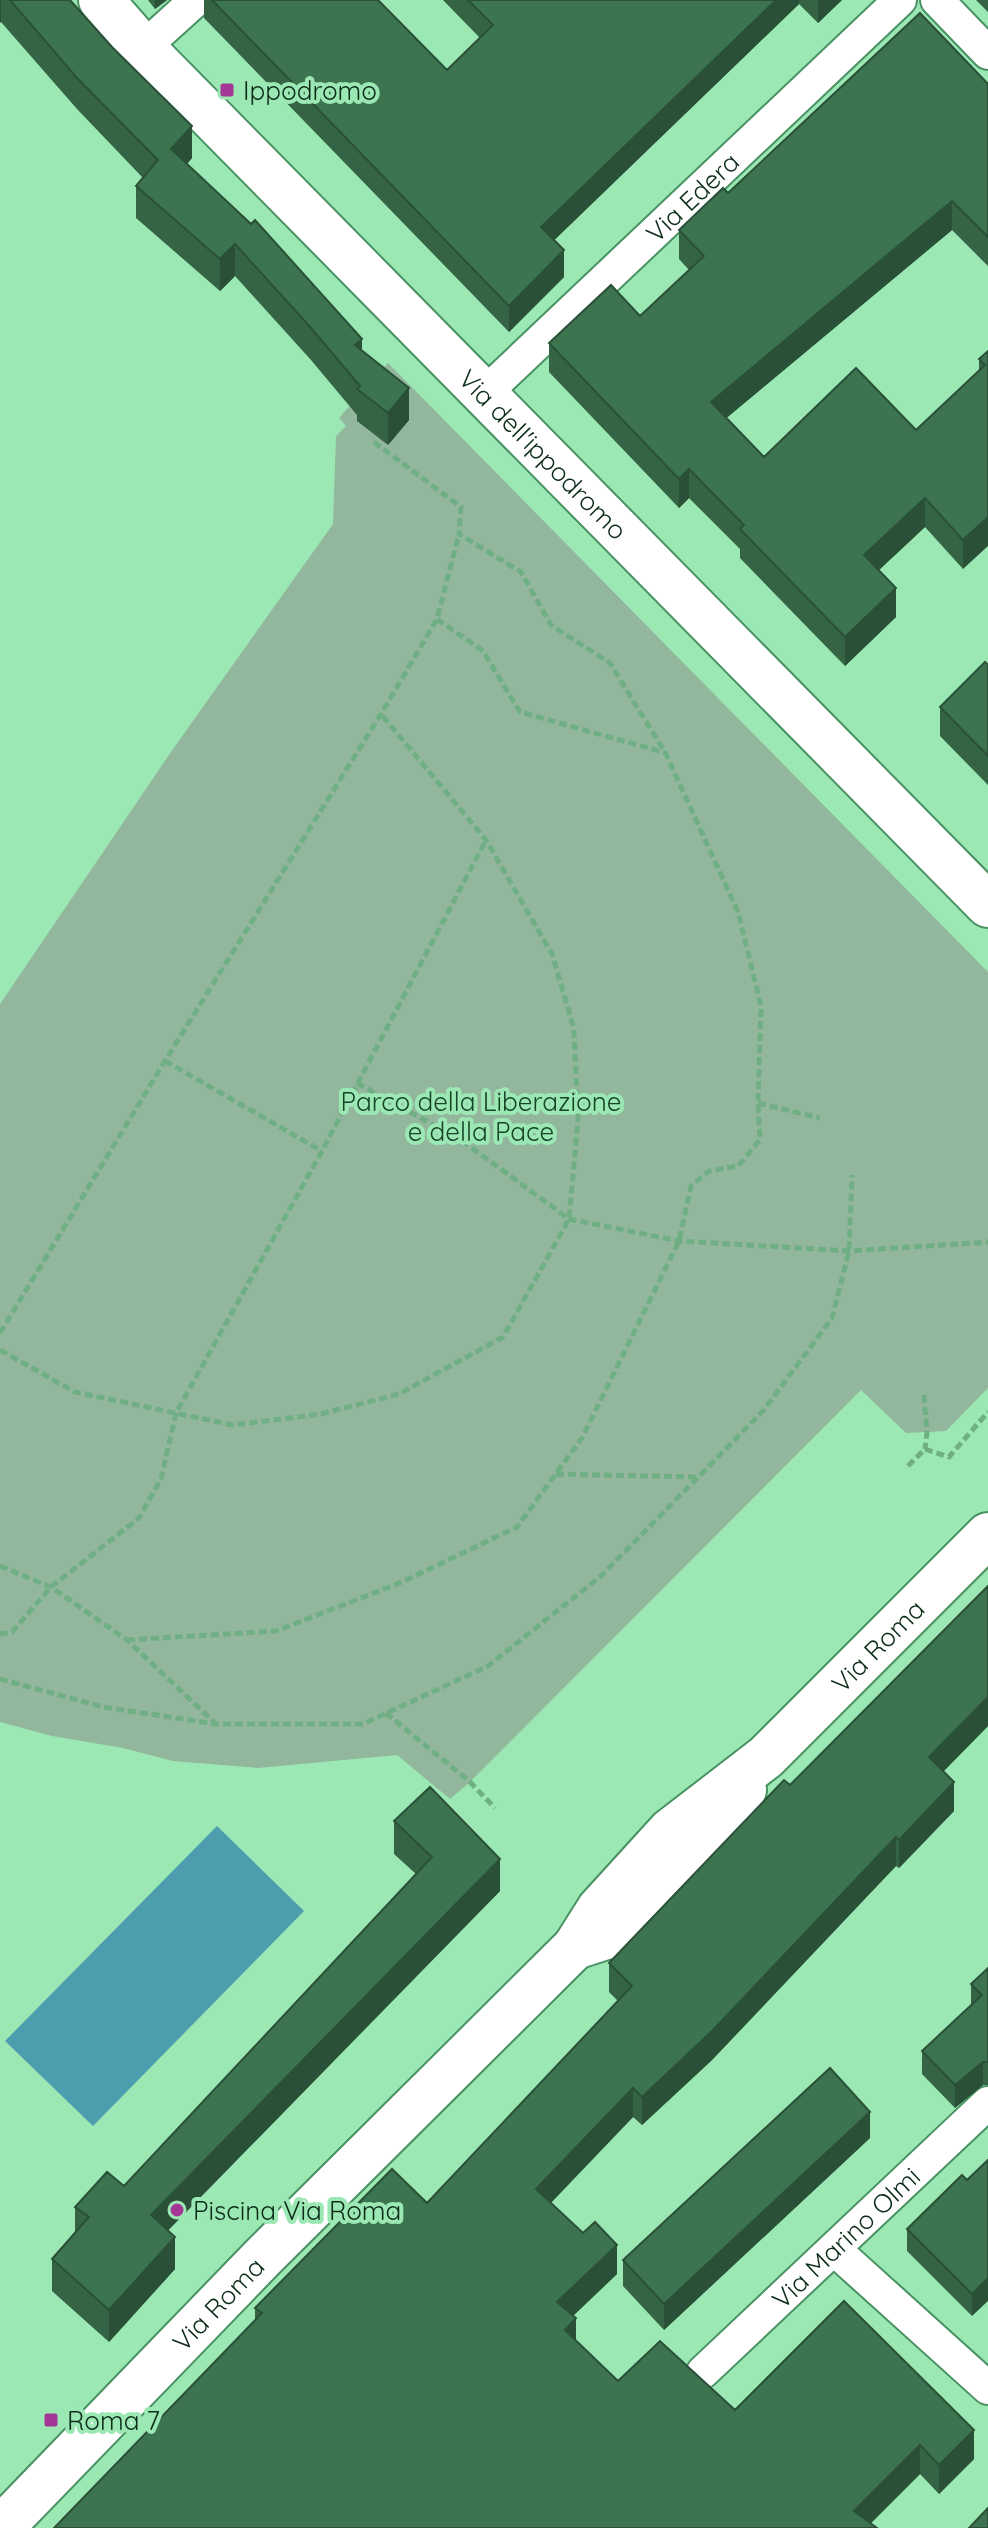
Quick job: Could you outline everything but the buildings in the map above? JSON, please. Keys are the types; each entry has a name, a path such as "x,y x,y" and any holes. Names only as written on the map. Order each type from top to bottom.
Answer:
{"street":[{"name":"Via dell'ippodromo","path":"101,0 143,48 483,395 988,905"},
{"path":"143,48 196,0"},
{"name":"Via Edera","path":"483,395 900,0"},
{"path":"937,0 988,53"},
{"name":"Via Roma","path":"1,2528 253,2267 575,1947 621,1932 699,1857 766,1757 988,1535"},
{"name":"Via Marino Olmi","path":"703,2372 988,2103"},
{"path":"835,2250 988,2388"}],"path":[{"path":"0,1333 437,619 459,534 461,507 374,442"},
{"path":"127,1640 276,1631 402,1582 517,1527 582,1438 679,1241 691,1186 709,1171 738,1166 760,1140 761,1006 738,912 666,754 610,663 551,625 521,572 459,534"},
{"path":"437,619 483,651 520,712 666,754"},
{"path":"0,1350 75,1392 233,1425 321,1414 399,1394 503,1337 569,1219 578,1120 574,1029 552,954 486,840 381,714"},
{"path":"0,1634 12,1632 51,1587 139,1518 161,1479 176,1413 322,1151 486,840"},
{"path":"165,1061 322,1151"},
{"path":"357,1083 461,1140 569,1219 679,1241 849,1251 988,1242"},
{"path":"758,1103 820,1118"},
{"path":"0,1679 103,1707 216,1724 363,1724 488,1666 601,1576 763,1411 832,1318 849,1251 852,1175"},
{"path":"908,1466 925,1449 924,1395"},
{"path":"925,1449 949,1457 988,1412"},
{"path":"555,1474 698,1477"},
{"path":"0,1566 51,1587 127,1640 216,1724"},
{"path":"386,1713 470,1782 495,1808"}],"green space":[{"name":"Parco della Liberazione e della Pace","path":"388,363 988,972 988,1388 946,1431 906,1433 861,1390 450,1799 397,1755 258,1768 173,1761 0,1722 0,1004 173,749 333,524 336,436 346,426 339,418"}],"water":[{"path":"217,1826 304,1911 93,2126 5,2041"}],"place":[{"name":"Ippodromo","path":"227,90"},
{"name":"Piscina Via Roma","path":"177,2210"},
{"name":"Roma 7","path":"51,2420"}]}
